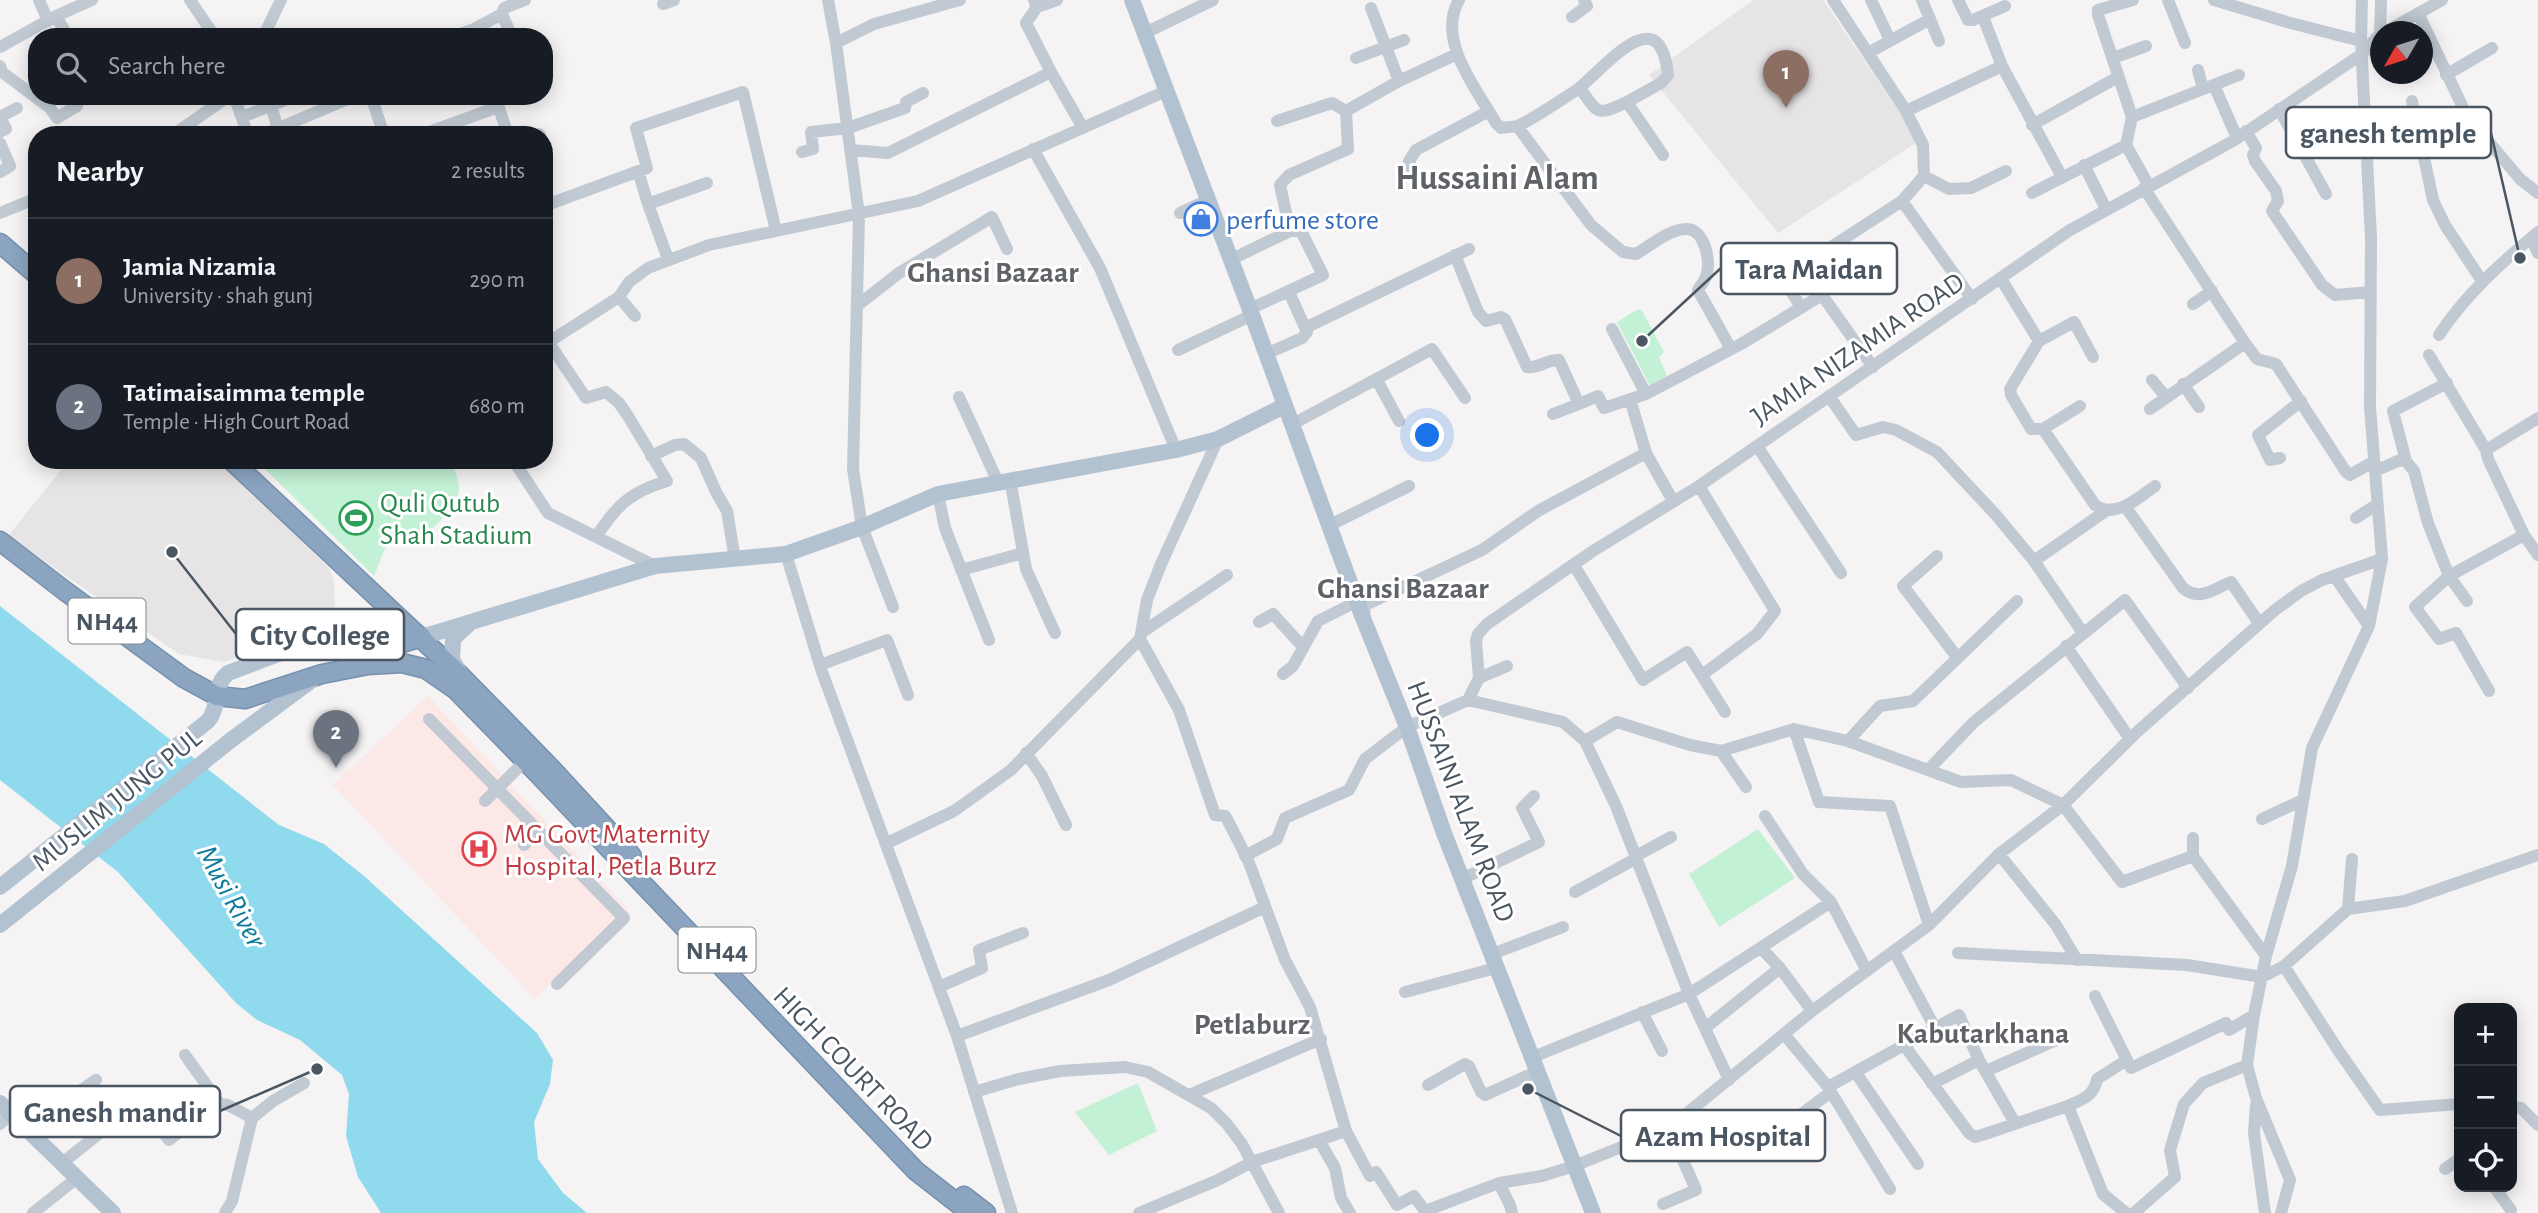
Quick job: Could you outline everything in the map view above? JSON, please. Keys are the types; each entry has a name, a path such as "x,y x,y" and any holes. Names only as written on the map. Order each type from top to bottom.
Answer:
{"highway":[{"path":"0,243 28,258"},
{"name":"HIGH COURT ROAD","path":"241,469 394,614 422,637 549,765 720,953 871,1109 925,1163 986,1213"},
{"name":"HIGH COURT ROAD","path":"0,541 184,678 217,696 245,699 330,672 401,663 426,669 455,689 916,1171 970,1213"},
{"path":"330,672 354,658 422,637"}],"main road":[{"name":"HUSSAINI ALAM ROAD","path":"1132,0 1462,879 1593,1213"},
{"path":"422,637 655,566 786,554 862,527 938,494 1176,450 1218,439 1284,406"},
{"path":"217,696 217,687 228,673 394,614"},
{"path":"460,675 452,659 453,639 478,618"},
{"name":"MUSLIM JUNG PUL","path":"0,925 231,740 330,672"},
{"name":"MUSLIM JUNG PUL","path":"0,887 208,721 214,714 217,696"},
{"path":"3,1113 26,1128 113,1213"}],"street":[{"path":"39,0 60,28"},
{"path":"35,28 92,0"},
{"path":"190,0 209,28"},
{"path":"267,28 281,0"},
{"path":"479,28 502,7 525,0"},
{"path":"828,0 859,215 853,469 862,527 893,607"},
{"path":"836,43 874,24 960,0"},
{"path":"1058,0 1035,3 1026,23 1083,128"},
{"path":"1145,33 1212,0"},
{"path":"1459,0 1450,24 1457,54 1501,128 1517,126 1580,88 1604,64 1636,42 1647,38 1653,40 1659,45 1667,63 1668,75 1661,83 1605,112 1594,108 1580,88"},
{"path":"1572,17 1587,6 1584,0"},
{"path":"1833,0 1906,111 1923,145 1924,176 1902,201 1828,248 1820,266 1822,295 1873,367"},
{"path":"1922,0 1939,41"},
{"path":"2133,0 2098,10 2132,117 2126,145 2146,187 2245,343 2257,359 2276,364 2350,475 2400,460 2406,461"},
{"path":"2168,0 2185,43"},
{"path":"2214,0 2362,48"},
{"path":"2281,1213 2290,1180 2256,1098 2247,1065 2254,1015 2266,957 2292,866 2312,748 2369,626 2382,559 2370,407 2371,238 2362,0"},
{"path":"2380,21 2381,0"},
{"path":"2404,21 2442,0"},
{"path":"1961,1 1968,20 2005,6"},
{"path":"1874,5 1890,40"},
{"path":"502,7 509,28"},
{"path":"1371,8 1399,81"},
{"path":"2418,13 2468,116 2521,179 2538,193"},
{"path":"1983,16 2002,65 2062,177"},
{"path":"1868,53 1930,19"},
{"path":"0,47 28,32"},
{"path":"1356,58 1404,40"},
{"name":"JAMIA NIZAMIA ROAD","path":"1479,678 1476,641 1481,629 1614,537 1699,486 2070,230 2241,135 2370,42"},
{"path":"2113,58 2146,46"},
{"path":"2446,75 2492,48"},
{"path":"1346,111 1399,81 1457,54"},
{"path":"1906,111 2002,65"},
{"path":"0,66 2,72 28,92"},
{"path":"2198,70 2241,135 2256,148 2253,155 2255,161 2276,191 2278,201 2273,205 2272,211 2322,285 2335,295 2371,292"},
{"path":"851,150 888,153 1051,72"},
{"path":"2132,117 2239,75"},
{"path":"2032,124 2119,77"},
{"path":"553,339 619,297 629,282 648,268 668,259 709,245 918,201 1166,91"},
{"path":"553,203 647,168 636,128 743,92 776,231"},
{"path":"802,152 813,149 811,132 848,128 905,108 906,102 923,93"},
{"path":"2412,101 2433,200 2445,225 2482,281"},
{"path":"1627,102 1663,155"},
{"path":"1277,121 1332,103 1346,111"},
{"path":"46,105 57,118 77,105"},
{"path":"186,126 216,105"},
{"path":"237,105 245,126"},
{"path":"292,126 336,105"},
{"path":"374,105 381,126"},
{"path":"441,126 489,105"},
{"path":"497,105 505,126"},
{"path":"242,117 271,106 277,126"},
{"path":"0,132 6,129 0,117 18,108"},
{"path":"2279,109 2326,194"},
{"path":"1290,232 1280,186 1289,175 1349,149 1346,111"},
{"path":"1414,175 1409,161 1416,150 1489,111"},
{"path":"1517,126 1591,225 1623,252 1636,254 1667,235 1688,229 1703,240 1708,266 1707,275 1698,290 1731,349"},
{"path":"0,143 10,166 0,172"},
{"path":"2032,193 2126,145"},
{"path":"1033,149 1100,268 1176,450"},
{"path":"2084,165 2106,209"},
{"path":"638,171 668,259"},
{"path":"1924,176 1949,190 1970,188 2006,171"},
{"path":"648,204 707,183"},
{"path":"1180,213 1208,200"},
{"path":"1902,201 1972,299"},
{"path":"0,214 28,202"},
{"path":"858,305 898,273 992,217 1007,250"},
{"path":"1178,350 1323,275 1301,231 1290,232 1230,260"},
{"path":"2439,335 2454,312 2482,281 2534,235 2538,253"},
{"path":"1763,248 1801,307"},
{"path":"1307,327 1469,249"},
{"path":"1455,255 1478,312 1486,321 1505,318 1527,367 1559,360 1578,404"},
{"path":"2001,279 2039,341"},
{"path":"2193,304 2211,291"},
{"path":"1266,354 1302,338 1307,332 1289,292"},
{"path":"1553,414 1598,396 1604,408 1646,394 1731,349 1822,295"},
{"path":"619,297 635,316"},
{"path":"2080,405 2043,429 2031,429 2010,389 2039,341 2074,322 2093,357"},
{"path":"1612,329 1646,394"},
{"path":"2150,409 2245,343"},
{"path":"1291,425 1432,349 1465,398"},
{"path":"553,353 586,398 606,392 619,403 667,481 642,488 632,495 617,509 596,537"},
{"path":"2429,355 2486,450 2524,535 2538,555"},
{"path":"1377,380 1399,421"},
{"path":"2152,380 2166,397"},
{"path":"2447,383 2393,411 2406,461 2414,471 2428,523 2449,576 2467,601"},
{"path":"2183,384 2199,407"},
{"path":"1829,396 1856,435 1883,427 1896,430 1937,452 1996,515 2034,561 2083,633"},
{"path":"959,397 1004,481 1026,569 1055,634"},
{"path":"1630,399 1646,453 1673,501"},
{"path":"2280,458 2270,460 2258,435 2301,401"},
{"path":"2486,450 2538,418"},
{"path":"2043,429 2100,509 2125,506 2155,486"},
{"path":"1218,439 1161,564 1147,600 1141,636 1179,710 1215,815 1225,816 1227,819 1245,856 1285,960 1310,1007 1346,1131 1370,1176 1376,1172 1397,1205 1414,1196 1425,1211 1499,1182 1542,1176 1574,1166 1669,1128 1812,1011 1929,925 1998,854 2063,805 2130,739 2259,623 2301,591 2322,580 2382,559"},
{"path":"651,456 675,445 684,444 701,458 727,511 735,560"},
{"path":"1757,446 1841,573"},
{"path":"1363,618 1365,605 1482,550 1538,511 1646,453"},
{"path":"519,469 548,513 655,566"},
{"path":"1328,526 1409,486"},
{"path":"1699,486 1775,611 1757,634 1702,675"},
{"path":"938,494 945,528 989,640"},
{"path":"2356,518 2376,505"},
{"path":"2125,506 2183,588 2195,595 2202,595 2231,582 2259,623"},
{"path":"2034,561 2108,510"},
{"path":"2489,691 2456,633 2439,639 2415,607 2449,576 2524,535"},
{"path":"961,570 1023,553"},
{"path":"786,554 820,665 957,1036 1012,1213"},
{"path":"1937,556 1903,586 1957,657"},
{"path":"1574,565 1643,680 1687,652 1725,712"},
{"path":"887,843 954,811 1011,770 1141,636 1227,575"},
{"path":"2334,576 2369,626"},
{"path":"1929,769 1974,722 2124,600 2188,688"},
{"path":"1283,674 1293,666 1318,621 1358,601"},
{"path":"1848,741 1880,706 1913,701 2017,601"},
{"path":"1259,622 1273,614 1303,647"},
{"path":"820,665 887,640 908,695"},
{"path":"2066,646 2130,739"},
{"path":"1468,700 1479,678 1507,666"},
{"path":"1245,856 1277,839 1285,818 1349,790 1365,759 1407,727 1468,700 1563,722 1585,741 1616,806 1689,994 1729,1080"},
{"path":"429,719 624,918 557,984"},
{"path":"1585,741 1617,722 1690,745 1721,751 1794,729 1848,741 1961,782 2011,780 2063,805 2122,882 2193,856"},
{"path":"1794,729 1819,802 1890,806 1929,925"},
{"path":"1721,751 1746,787"},
{"path":"1026,753 1042,776 1066,825"},
{"path":"485,801 525,761"},
{"path":"1462,879 1539,842 1522,808 1534,796"},
{"path":"2262,819 2303,800"},
{"path":"1765,816 1803,874 1831,902 1867,971"},
{"path":"524,845 538,831"},
{"path":"1575,892 1671,837"},
{"path":"2193,838 2193,856 2266,957"},
{"path":"1998,854 2056,925 2077,960"},
{"path":"1958,953 2187,965 2262,977 2284,966 2348,909 2405,901 2538,855"},
{"path":"2348,909 2352,859"},
{"path":"1428,1084 1465,1064 1469,1066 1485,1095 1535,1064 1642,1012 1689,994 1831,902"},
{"path":"957,1036 1110,980 1265,907"},
{"path":"1405,992 1494,961 1563,928"},
{"path":"939,987 982,968 979,950 1023,933"},
{"path":"1761,948 1780,968 1812,1011"},
{"path":"1894,951 1935,1028"},
{"path":"2284,966 2380,1110 2454,1104"},
{"path":"1704,1028 1780,968"},
{"path":"2095,996 2132,1068 2226,1023 2229,1030 2254,1015"},
{"path":"1642,1012 1662,1051"},
{"path":"1780,1130 1829,1089 1959,1015 2015,1123"},
{"path":"1784,1034 1829,1089 1890,1189"},
{"path":"1931,1084 2061,1038"},
{"path":"1189,1095 1321,1040"},
{"path":"1904,1045 1931,1084 1975,1137 2068,1106 2089,1096 2095,1089 2097,1079 2127,1060"},
{"path":"185,1055 220,1104"},
{"path":"2134,1213 2175,1177 2170,1150 2184,1104 2203,1083 2247,1065"},
{"path":"974,1092 1060,1071 1125,1067 1148,1072 1212,1108 1227,1124 1242,1144 1279,1213"},
{"path":"1856,1073 1917,1164"},
{"path":"26,1128 96,1080"},
{"path":"225,1213 232,1201 252,1118 273,1101 304,1083"},
{"path":"2256,1098 2254,1133 2265,1213"},
{"path":"138,1102 169,1140 212,1107 220,1104 228,1105 252,1118"},
{"path":"2068,1106 2103,1194 2126,1213"},
{"path":"2517,1111 2538,1125"},
{"path":"62,1163 115,1121"},
{"path":"1663,1204 1696,1190 1669,1128"},
{"path":"1139,1213 1218,1180 1252,1162 1346,1131"},
{"path":"1319,1140 1335,1168 1342,1198 1350,1213"},
{"path":"2445,1170 2454,1163"},
{"path":"33,1213 77,1178"},
{"path":"1499,1182 1512,1213"},
{"path":"2498,1192 2511,1210"}],"shaded area":[{"path":"1753,0 1823,0 1919,141 1778,233 1649,75"},
{"path":"62,469 231,469 329,568 334,580 335,610 312,635 224,662 179,654 8,536"},
{"path":"428,696 628,909 624,918 534,998 333,785"}],"green space":[{"path":"1638,309 1642,311 1664,352 1659,357 1667,376 1650,386 1617,322"},
{"name":"Quli Qutub Shah Stadium","path":"265,469 454,469 459,491 446,514 425,533 407,540 388,541 374,576"},
{"path":"1758,829 1795,878 1719,927 1689,874"},
{"path":"1138,1083 1157,1131 1109,1155 1075,1112"}],"water":[{"name":"Musi River","path":"0,606 279,825 324,844 364,876 537,1033 553,1060 550,1084 534,1122 538,1159 563,1193 587,1213 381,1213 358,1177 346,1136 349,1094 342,1075 300,1040 257,1020 236,1003 118,872 0,780"}],"place":[{"name":"Jamia Nizamia","path":"1786,108"},
{"name":"perfume store","path":"1201,219"},
{"name":"ganesh temple","path":"2520,258"},
{"name":"Tara Maidan","path":"1642,341"},
{"name":"Quli Qutub Shah Stadium","path":"356,518"},
{"name":"City College","path":"172,552"},
{"name":"Tatimaisaimma temple","path":"336,768"},
{"name":"MG Govt Maternity Hospital, Petla Burz","path":"479,849"},
{"name":"Ganesh mandir","path":"317,1069"},
{"name":"Azam Hospital","path":"1528,1089"}],"district":[{"name":"Hussaini Alam","path":"1497,177"},
{"name":"Ghansi Bazaar","path":"993,272"},
{"name":"Ghansi Bazaar","path":"1403,588"},
{"name":"Petlaburz","path":"1252,1024"},
{"name":"Kabutarkhana","path":"1983,1033"}]}
